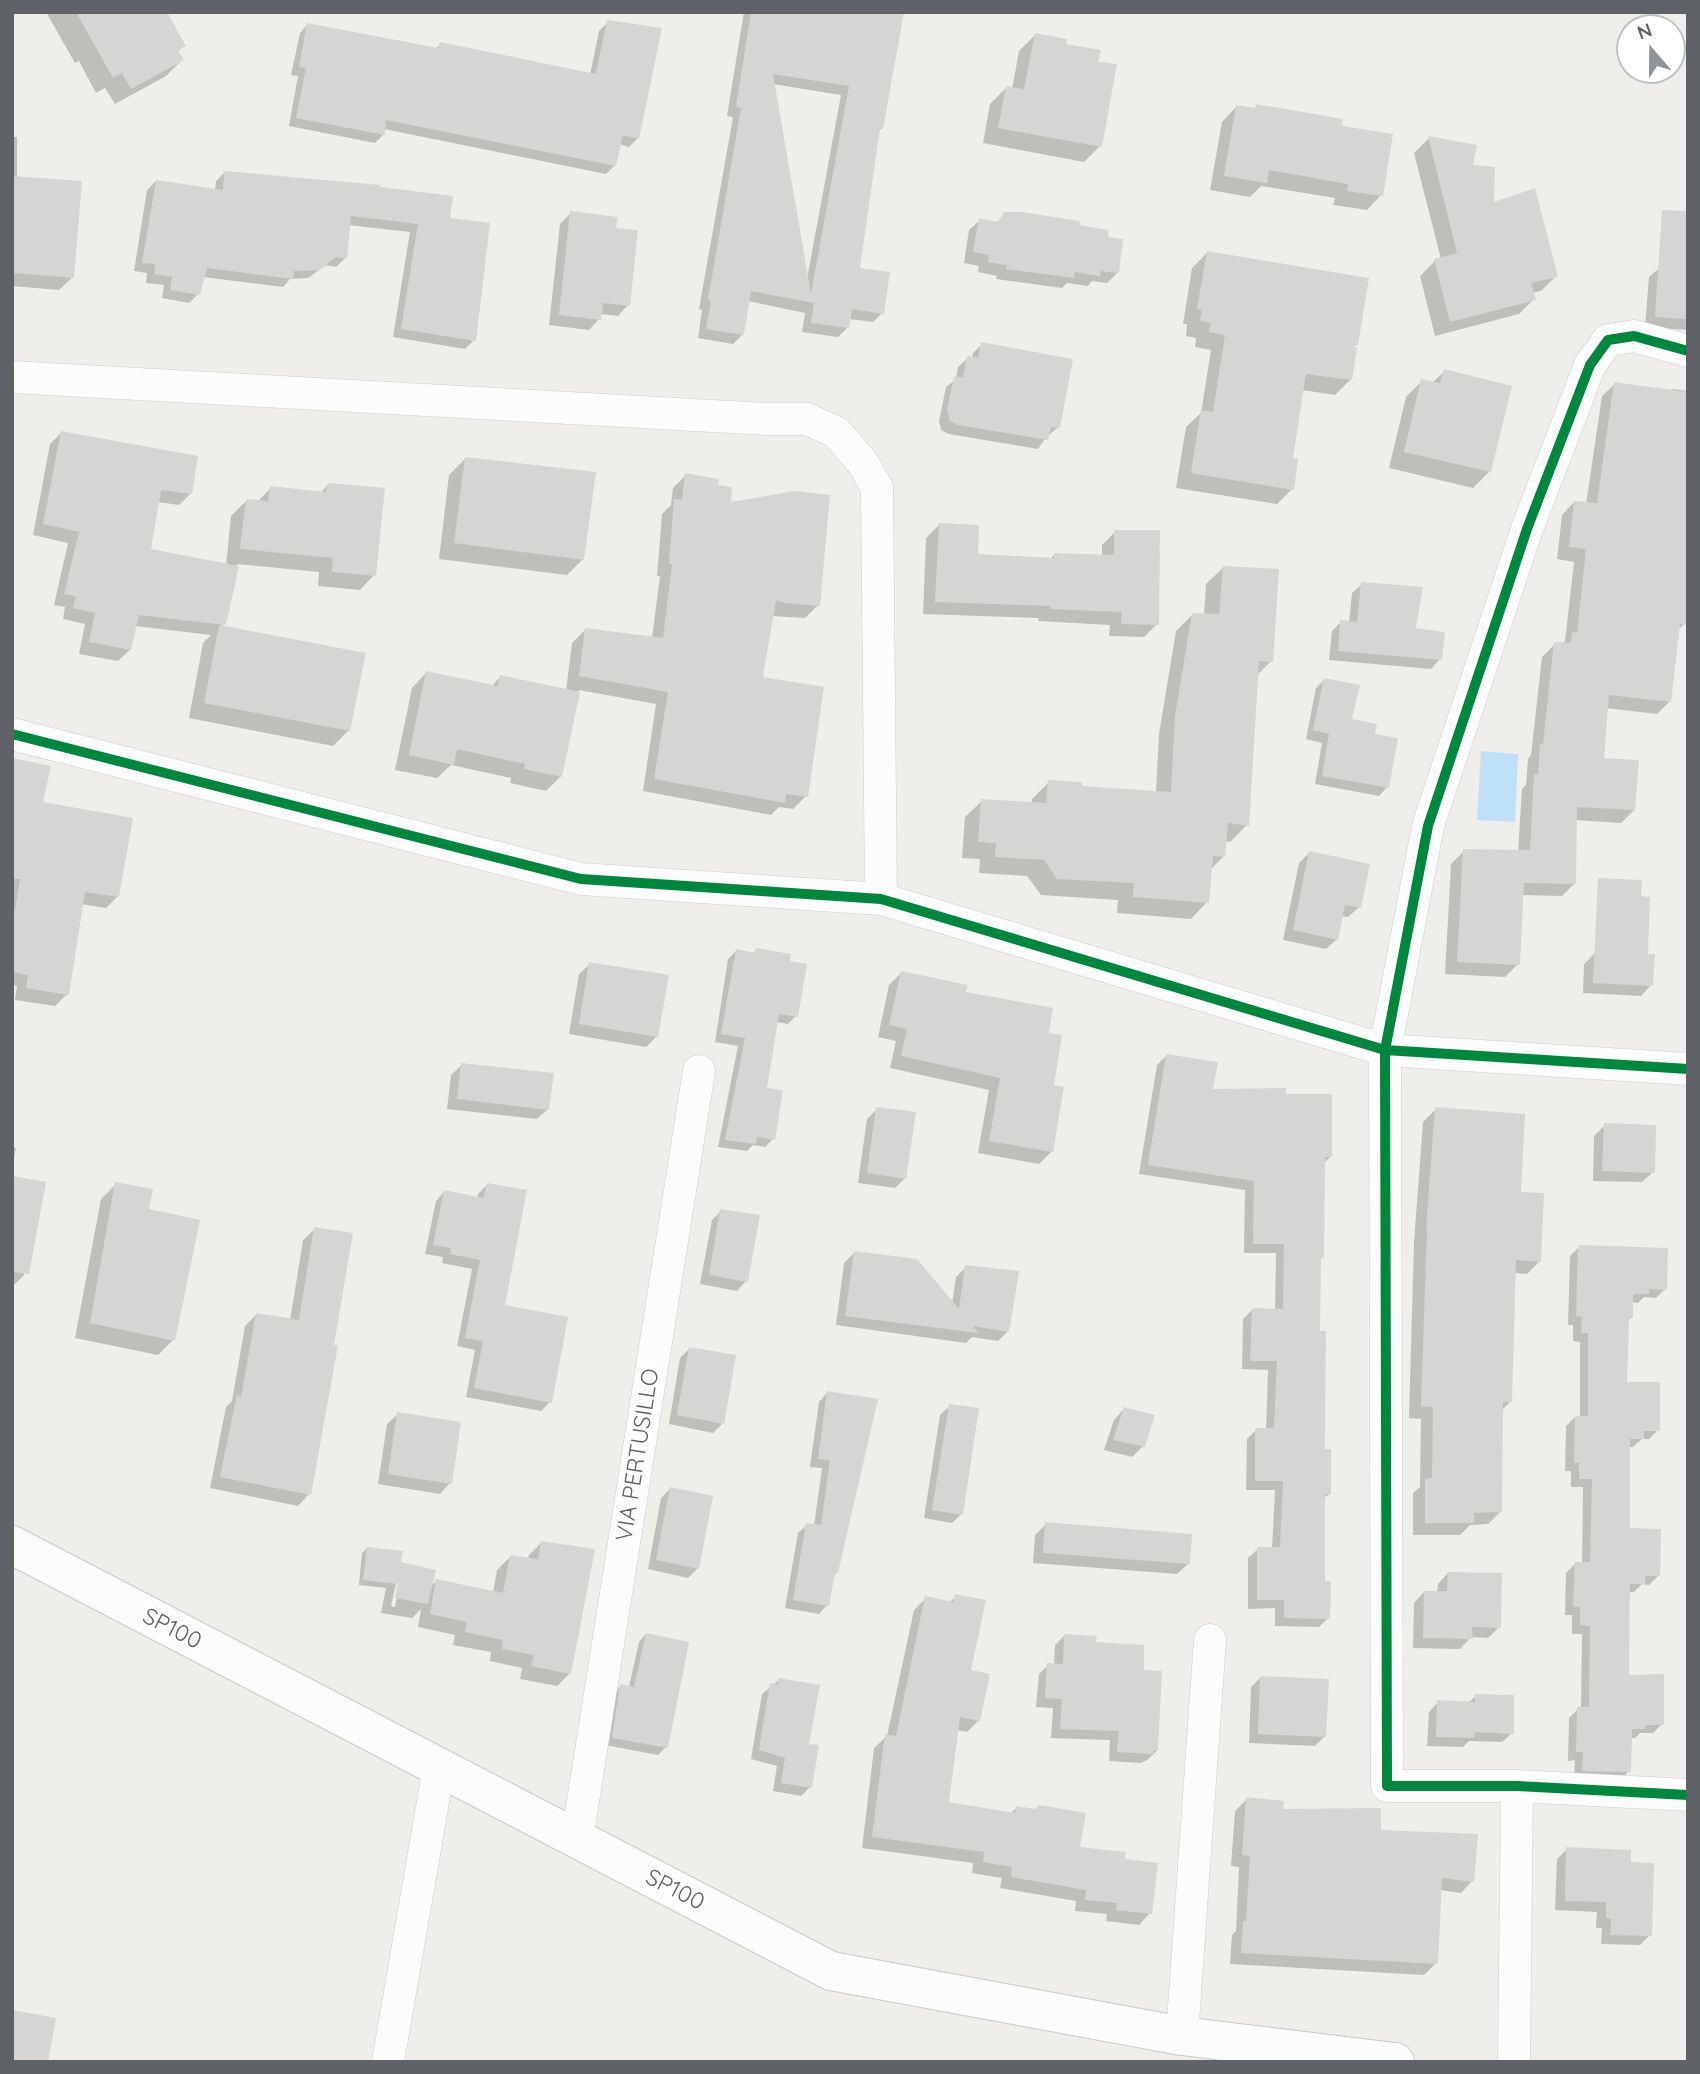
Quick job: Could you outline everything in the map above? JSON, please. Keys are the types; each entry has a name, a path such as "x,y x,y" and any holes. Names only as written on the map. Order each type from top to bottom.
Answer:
{"main road":[{"name":"SP100","path":"12,1545 831,1971 1182,2036 1395,2062"}],"street":[{"path":"1688,351 1634,336 1608,340 1590,365 1528,529 1428,826 1385,1050 1387,1786 1517,1786 1688,1795"},
{"path":"12,377 807,419 836,432 862,461 877,488 881,898"},
{"path":"12,734 580,879 881,898 1385,1050 1688,1069"},
{"name":"VIA PERTUSILLO","path":"577,1839 699,1071"},
{"path":"1182,2036 1210,1640"},
{"path":"388,2062 439,1767"},
{"path":"1514,2062 1517,1786"}],"water":[{"path":"1481,751 1518,754 1515,822 1477,820"}],"building":[{"path":"76,12 167,12 186,46 178,51 184,60 131,89 122,73 113,78"},
{"path":"751,12 904,12 883,129 880,128 860,268 890,272 884,314 852,309 849,328 811,323 814,303 751,291 744,335 706,329 711,301 708,300 741,108 736,107","holes":["773,74 849,86 811,294"]},
{"path":"607,20 662,28 639,139 623,135 616,166 386,120 385,135 296,118 306,68 299,67 307,23 438,48 440,42 596,74"},
{"path":"1035,33 1067,39 1066,44 1101,50 1098,62 1117,64 1102,147 998,128 1006,86 1024,89"},
{"path":"1256,104 1343,119 1342,126 1393,134 1383,196 1347,191 1348,184 1269,170 1267,183 1224,176 1236,105 1255,108"},
{"path":"1428,136 1477,145 1473,165 1495,167 1494,202 1535,188 1558,277 1531,283 1536,300 1450,322 1434,259 1457,253"},
{"path":"224,171 380,185 453,196 450,218 490,223 476,341 401,329 418,224 351,216 347,259 336,257 319,270 294,271 293,279 207,268 200,295 170,290 172,277 154,274 155,264 142,263 156,180 223,190"},
{"path":"12,176 82,181 74,278 12,273"},
{"path":"1662,210 1688,211 1688,319 1655,317"},
{"path":"570,211 618,217 616,228 638,230 630,306 603,303 601,320 559,315"},
{"path":"1004,212 1022,212 1080,221 1079,225 1109,230 1108,237 1123,239 1119,273 1101,271 1100,276 1074,272 1074,278 1006,269 1007,265 988,262 989,255 973,252 979,218 998,222"},
{"path":"1207,251 1369,278 1358,345 1353,346 1357,348 1352,380 1306,374 1293,458 1298,459 1294,490 1191,473 1201,410 1213,412 1225,335 1209,332 1211,323 1200,321 1202,309 1197,309"},
{"path":"981,342 1073,359 1060,428 1051,427 1048,440 958,425 950,421 947,410 954,376 963,378 967,356 978,358"},
{"path":"1444,369 1512,386 1491,472 1404,452 1421,379 1440,383"},
{"path":"1614,382 1688,392 1688,625 1680,624 1671,702 1609,695 1604,758 1639,760 1635,810 1577,807 1576,884 1524,883 1520,965 1457,962 1463,849 1530,850 1534,774 1538,774 1540,744 1543,744 1554,642 1571,643 1572,632 1577,633 1586,549 1569,547 1574,501 1597,503"},
{"path":"61,431 198,456 192,494 161,490 151,549 239,566 226,625 139,615 131,650 89,642 95,613 73,608 76,596 64,594 79,532 43,524"},
{"path":"465,457 596,472 584,560 454,543"},
{"path":"685,473 719,479 718,485 732,487 731,502 795,491 830,495 820,606 776,600 763,677 824,687 808,797 786,794 785,803 654,779 668,692 579,676 585,628 663,638 672,564 669,564 674,499 682,500"},
{"path":"328,483 385,488 376,576 332,572 333,558 240,549 246,499 268,501 270,486 326,492"},
{"path":"939,523 979,525 978,554 1054,558 1054,553 1114,555 1114,530 1160,530 1159,625 1121,624 1122,612 1050,609 1051,606 935,602"},
{"path":"1223,566 1279,569 1273,662 1259,661 1249,826 1228,823 1225,857 1213,856 1209,903 1133,897 1134,883 1057,879 1044,860 995,857 996,843 978,842 981,799 1046,803 1048,780 1082,782 1082,786 1171,792 1175,716 1192,613 1219,614"},
{"path":"1361,582 1423,587 1416,628 1445,632 1442,660 1338,651 1340,620 1357,622"},
{"path":"219,625 366,653 350,731 204,703"},
{"path":"426,671 498,686 500,675 580,692 562,777 524,769 525,764 457,749 454,765 409,755"},
{"path":"1324,678 1360,685 1352,719 1377,724 1375,734 1398,738 1389,788 1322,776 1329,734 1313,730"},
{"path":"12,758 51,766 43,802 133,818 119,897 85,892 69,995 26,988 28,975 12,972 12,929 20,879 12,879"},
{"path":"1309,851 1370,864 1361,908 1345,905 1338,940 1293,930"},
{"path":"1598,878 1642,880 1641,896 1650,897 1648,954 1655,954 1653,986 1593,983"},
{"path":"756,948 791,954 790,961 807,964 798,1017 779,1014 767,1088 783,1090 775,1140 757,1137 756,1144 725,1140 745,1038 721,1034 736,949 755,953"},
{"path":"589,962 669,975 658,1037 579,1024"},
{"path":"901,971 968,985 966,992 1053,1008 1049,1033 1062,1035 1054,1085 1064,1087 1053,1152 989,1141 1000,1078 901,1056 907,1029 889,1025"},
{"path":"1166,1054 1218,1062 1213,1089 1286,1088 1286,1094 1332,1094 1332,1157 1325,1157 1320,1331 1326,1331 1325,1449 1331,1449 1331,1494 1325,1494 1325,1581 1331,1581 1330,1619 1284,1618 1284,1600 1257,1600 1257,1547 1280,1547 1283,1481 1255,1481 1255,1428 1274,1428 1277,1361 1250,1361 1252,1308 1283,1309 1284,1244 1253,1244 1254,1181 1148,1165"},
{"path":"461,1063 554,1073 549,1110 457,1099"},
{"path":"876,1107 916,1112 906,1179 867,1173"},
{"path":"1435,1107 1525,1114 1521,1192 1544,1193 1541,1262 1516,1260 1512,1402 1503,1402 1502,1512 1474,1513 1474,1523 1425,1523 1425,1479 1432,1478 1433,1407 1421,1406 1426,1229"},
{"path":"1604,1123 1656,1125 1655,1173 1602,1171"},
{"path":"12,1176 46,1182 29,1274 12,1272"},
{"path":"115,1182 153,1189 149,1209 200,1220 175,1341 90,1323"},
{"path":"487,1183 527,1190 505,1305 568,1317 552,1403 474,1388 483,1341 465,1338 480,1260 450,1254 451,1248 433,1245 444,1190 483,1198"},
{"path":"720,1209 760,1215 748,1282 709,1275"},
{"path":"314,1227 353,1233 334,1345 338,1345 311,1495 220,1477 237,1394 241,1398 256,1313 299,1320"},
{"path":"1578,1245 1668,1248 1667,1290 1649,1289 1649,1294 1633,1294 1633,1318 1629,1318 1627,1382 1660,1382 1660,1431 1644,1431 1644,1439 1630,1439 1630,1528 1661,1529 1660,1576 1645,1576 1645,1584 1630,1584 1629,1675 1664,1674 1664,1725 1645,1725 1645,1729 1632,1729 1631,1772 1582,1771 1583,1752 1576,1752 1577,1707 1589,1707 1590,1626 1580,1625 1580,1607 1573,1606 1575,1562 1590,1562 1592,1479 1579,1479 1579,1463 1574,1463 1575,1416 1588,1416 1588,1333 1581,1333 1582,1317 1576,1316"},
{"path":"854,1251 917,1259 959,1309 965,1265 1019,1271 1009,1332 973,1326 978,1333 845,1316"},
{"path":"689,1347 736,1355 724,1424 677,1415"},
{"path":"827,1391 878,1399 829,1606 793,1600 806,1523 821,1525 830,1460 818,1459"},
{"path":"949,1404 979,1408 963,1515 932,1510"},
{"path":"1124,1407 1155,1415 1145,1447 1113,1440"},
{"path":"397,1412 461,1422 452,1484 388,1474"},
{"path":"670,1487 713,1496 699,1569 656,1560"},
{"path":"1045,1522 1192,1534 1190,1564 1043,1553"},
{"path":"541,1541 595,1549 571,1674 531,1666 534,1655 502,1649 503,1640 465,1632 467,1622 430,1614 436,1579 503,1593 510,1555 538,1559"},
{"path":"367,1547 403,1551 397,1584 363,1580"},
{"path":"401,1562 436,1570 428,1604 395,1598"},
{"path":"1448,1572 1502,1573 1501,1628 1472,1627 1473,1639 1423,1638 1424,1591 1447,1591"},
{"path":"955,1594 986,1600 971,1670 990,1674 980,1721 960,1717 949,1802 1015,1813 1016,1806 1036,1809 1039,1805 1086,1813 1080,1847 1126,1852 1125,1859 1158,1863 1152,1914 1116,1910 1117,1903 1085,1900 1086,1890 1011,1877 1012,1867 983,1862 984,1852 872,1837 885,1734 896,1736 925,1596 953,1602"},
{"path":"646,1633 689,1642 668,1748 612,1738 620,1684 634,1687"},
{"path":"1064,1634 1097,1636 1096,1642 1144,1645 1144,1670 1162,1671 1158,1751 1153,1751 1153,1754 1117,1752 1119,1731 1060,1729 1062,1699 1045,1698 1047,1663 1063,1664"},
{"path":"1260,1676 1329,1679 1326,1737 1258,1734"},
{"path":"778,1678 820,1685 809,1744 819,1745 812,1788 781,1783 785,1758 759,1750 770,1683 778,1685"},
{"path":"1475,1694 1514,1695 1514,1734 1475,1732 1474,1738 1436,1737 1437,1700 1475,1702"},
{"path":"1246,1797 1284,1801 1283,1809 1381,1808 1381,1830 1478,1834 1474,1882 1442,1878 1438,1964 1241,1953 1250,1856 1242,1855"},
{"path":"1566,1847 1631,1850 1631,1862 1654,1863 1652,1936 1610,1935 1611,1919 1606,1918 1606,1902 1565,1901"},
{"path":"12,2010 56,2018 48,2062 12,2062"}],"cycle path":[{"path":"1688,351 1634,336 1608,340 1590,365 1527,529 1428,826 1385,1050 1387,1786 1517,1786 1688,1795"},
{"path":"12,734 581,879 881,899 1385,1050 1688,1069"}]}
